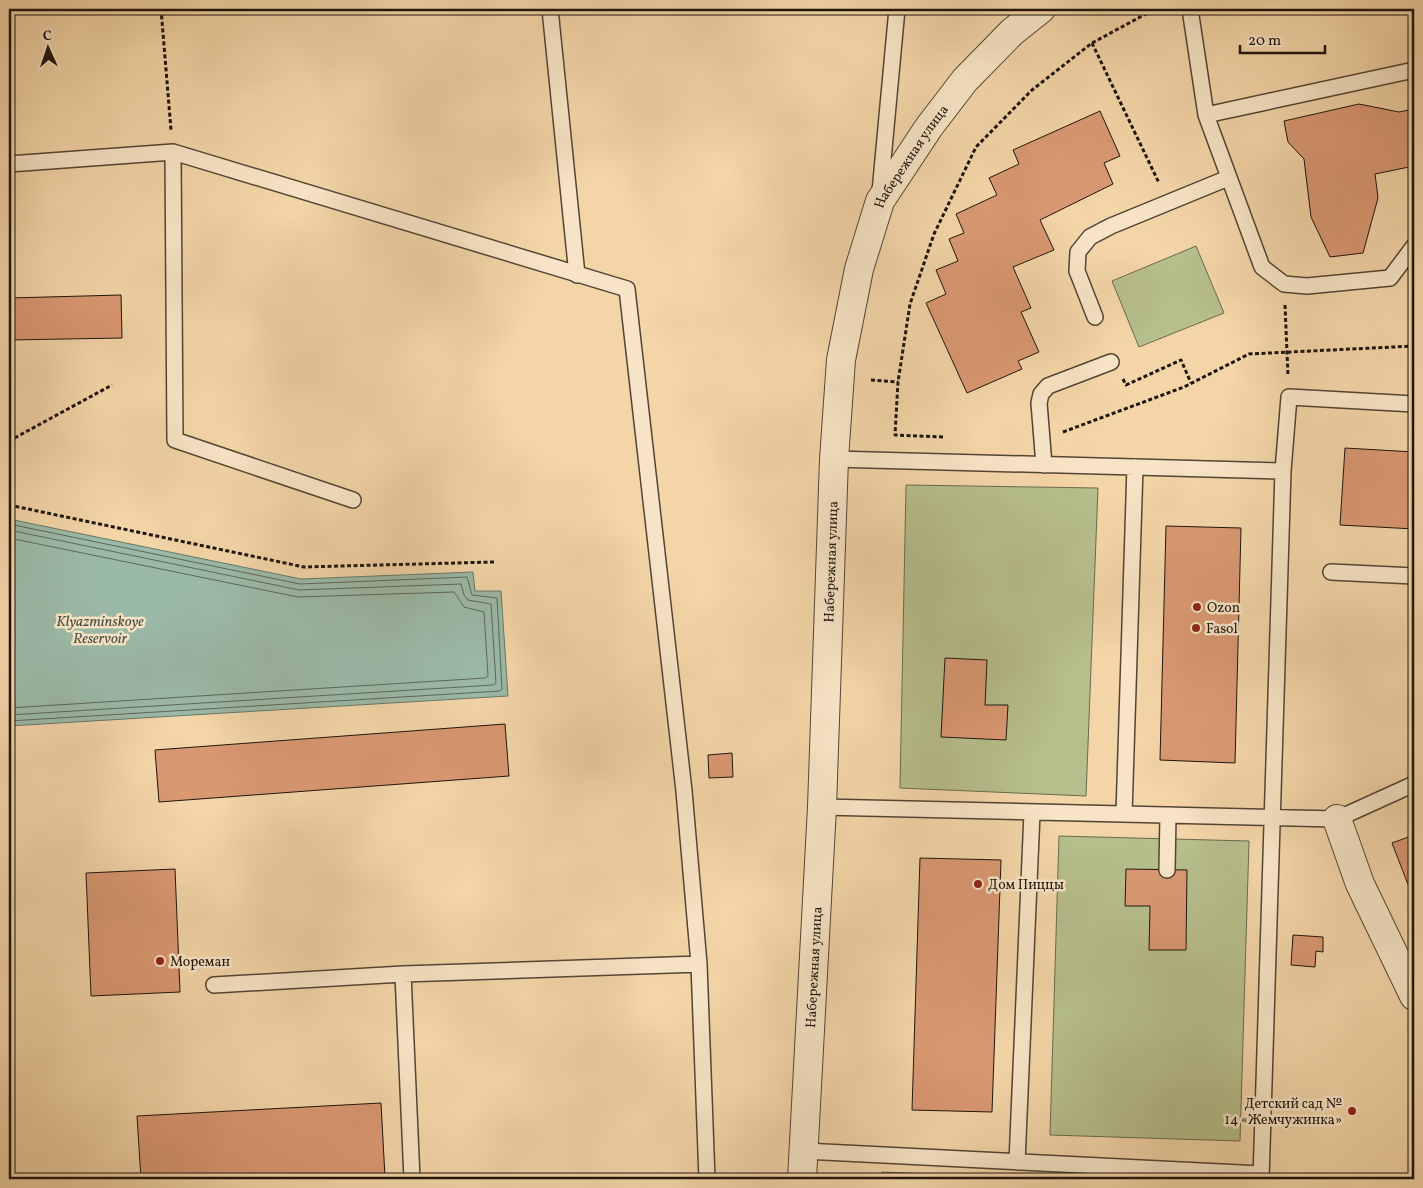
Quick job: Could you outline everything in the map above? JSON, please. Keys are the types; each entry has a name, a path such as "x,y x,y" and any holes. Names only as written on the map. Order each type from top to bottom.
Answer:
{"street":[{"name":"Набережная улица","path":"802,1179 822,808 834,460 841,360 859,269 880,200 929,127 965,80 1012,32 1041,9"},
{"path":"1337,819 1360,884 1412,987"}],"lane":[{"path":"550,9 577,275"},
{"path":"880,200 897,9"},
{"path":"1190,9 1206,115 1262,267 1284,284 1307,286 1390,278 1414,246"},
{"path":"1206,115 1414,70"},
{"path":"173,152 175,440 353,500"},
{"path":"9,164 173,152 627,290 684,792 699,964 707,1179"},
{"path":"1095,316 1077,271 1078,252 1090,237 1228,178"},
{"path":"1044,465 1039,403 1041,394 1048,386 1111,362"},
{"path":"804,1151 1018,1162 1080,1172 1261,1176 1282,471 1289,397 1414,404"},
{"path":"834,460 1282,471"},
{"path":"1124,814 1135,467"},
{"path":"1331,572 1414,576"},
{"path":"822,808 1337,819 1414,784"},
{"path":"1018,1162 1032,813"},
{"path":"1167,870 1168,815"},
{"path":"214,985 402,974 699,964"},
{"path":"402,974 412,1179"}],"path":[{"path":"161,9 173,152"},
{"path":"1092,43 1162,188"},
{"path":"1284,284 1286,353"},
{"path":"1122,377 1126,385 1181,360 1191,384"},
{"path":"871,380 898,382"},
{"path":"9,441 112,385"},
{"path":"9,505 304,567 494,562"}],"green space":[{"path":"1196,246 1224,313 1139,347 1112,281"},
{"path":"906,485 1098,488 1086,796 900,788"},
{"path":"1059,836 1249,841 1240,1141 1050,1135"},
{"path":"882,1172 1049,1179 882,1179"}],"water":[{"name":"Klyazminskoye Reservoir","path":"9,519 301,579 473,572 475,591 501,591 508,696 9,726"}],"building":[{"path":"1359,104 1399,112 1414,109 1414,166 1375,174 1378,198 1363,253 1330,257 1311,217 1304,159 1288,142 1284,121"},
{"path":"1100,111 1120,156 1104,163 1113,184 1040,220 1054,250 1013,267 1031,308 1021,312 1039,352 1018,361 1022,369 967,393 926,303 946,294 936,270 958,261 949,239 964,233 956,214 997,195 989,178 1019,164 1013,150"},
{"path":"121,295 122,338 9,340 9,298"},
{"path":"1345,448 1414,452 1414,529 1340,525"},
{"path":"1166,526 1241,528 1235,763 1160,760"},
{"path":"945,658 987,660 985,705 1008,705 1006,740 941,737"},
{"path":"505,724 509,776 159,802 155,750"},
{"path":"732,753 733,777 709,778 708,755"},
{"path":"1414,835 1414,900 1392,843"},
{"path":"920,858 1001,860 992,1112 912,1110"},
{"path":"175,869 180,992 91,996 86,873"},
{"path":"1126,869 1187,870 1186,950 1149,950 1150,906 1125,906"},
{"path":"1293,935 1323,937 1323,952 1316,951 1315,967 1291,965"},
{"path":"381,1103 385,1177 343,1179 141,1179 137,1116"}],"place":[{"name":"Ozon","path":"1197,607"},
{"name":"Fasol","path":"1196,628"},
{"name":"Дом Пиццы","path":"978,884"},
{"name":"Мореман","path":"160,961"},
{"name":"Детский сад № 14 «Жемчужинка»","path":"1352,1111"}]}
